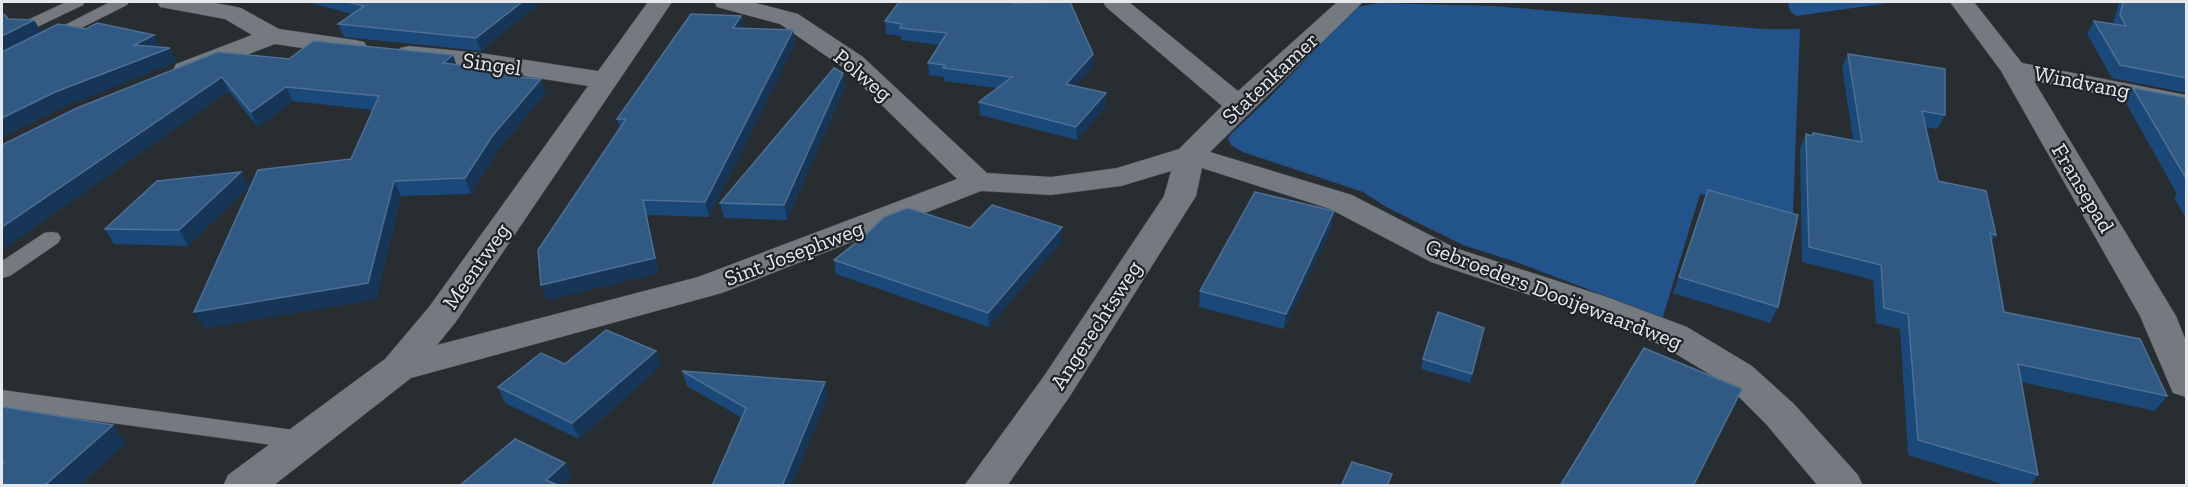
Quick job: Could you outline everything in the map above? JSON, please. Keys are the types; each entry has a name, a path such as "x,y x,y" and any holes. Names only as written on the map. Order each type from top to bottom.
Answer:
{"street":[{"name":"Singel","path":"170,2 232,13 272,36 320,45 480,61 604,80"},
{"name":"Meentweg","path":"243,486 398,368 442,315 660,2"},
{"name":"Polweg","path":"726,2 789,19 854,63 978,182"},
{"path":"1115,2 1238,106"},
{"name":"Statenkamer","path":"1190,155 1238,106 1351,2"},
{"name":"Fransepad","path":"1962,2 2013,69 2158,316 2187,384"},
{"path":"162,80 272,36"},
{"name":"Windvang","path":"2013,69 2187,103"},
{"name":"Sint Josephweg","path":"398,368 710,285 978,182 1051,186 1121,177 1190,155"},
{"name":"Angerechtsweg","path":"984,486 1058,386 1180,196 1190,155"},
{"name":"Gebroeders Dooijewaardweg","path":"1190,155 1341,201 1443,255 1595,305 1674,336 1739,375 1780,414 1843,486"}],"lane":[{"path":"23,28 77,2"},
{"path":"2,63 121,2"},
{"path":"2,271 51,238"},
{"path":"2,399 301,440"}],"shaded area":[{"path":"1788,2 1895,2 1796,16 1790,11"},
{"path":"1379,3 1494,6 1763,29 1800,29 1793,214 1700,194 1662,320 1640,309 1516,262 1463,245 1388,208 1363,192 1243,152 1231,145 1228,138 1231,134 1268,99 1347,16 1358,7"}],"building":[{"path":"347,2 522,2 476,38 338,24 364,6"},
{"path":"899,2 1070,2 1093,54 1066,84 1106,93 1076,127 979,102 1012,77 943,68 945,65 928,63 947,33 900,28 902,24 885,21"},
{"path":"2123,2 2187,2 2187,78 2120,65 2094,21 2126,26 2120,15"},
{"path":"2,14 8,19 34,20 2,36"},
{"path":"691,14 741,16 733,28 793,30 705,202 643,200 655,258 541,285 538,250 626,119 617,119"},
{"path":"97,23 154,35 134,45 170,48 55,92 2,118 2,52 58,24 86,29"},
{"path":"313,41 453,55 443,63 522,72 516,77 541,79 493,135 465,178 394,181 368,283 194,312 258,170 351,159 379,96 286,87 251,112 222,77 2,227 2,145 77,108 218,52 289,59"},
{"path":"1848,54 1945,69 1945,115 1922,111 1938,181 1986,191 1996,235 1990,233 2004,312 2140,339 2167,396 2018,364 2038,475 1918,440 1908,314 1884,308 1881,265 1809,247 1806,134 1813,136 1813,133 1862,142"},
{"path":"834,68 843,73 784,205 720,203"},
{"path":"2133,88 2187,98 2187,180"},
{"path":"241,172 179,230 105,229 157,181"},
{"path":"1708,190 1798,215 1778,307 1679,277"},
{"path":"1255,192 1334,211 1286,314 1200,291"},
{"path":"992,205 1062,227 988,313 834,260 884,217 908,208 970,228"},
{"path":"1438,312 1484,328 1472,374 1423,359"},
{"path":"606,330 656,351 572,423 498,387 541,353 565,364"},
{"path":"1644,348 1742,389 1693,486 1560,486"},
{"path":"682,371 825,382 782,486 712,486 746,408"},
{"path":"2,407 113,425 44,486 2,486 2,464 4,462 2,461"},
{"path":"515,439 565,463 546,480 560,486 459,486"},
{"path":"1352,462 1392,474 1387,486 1341,486"}]}
